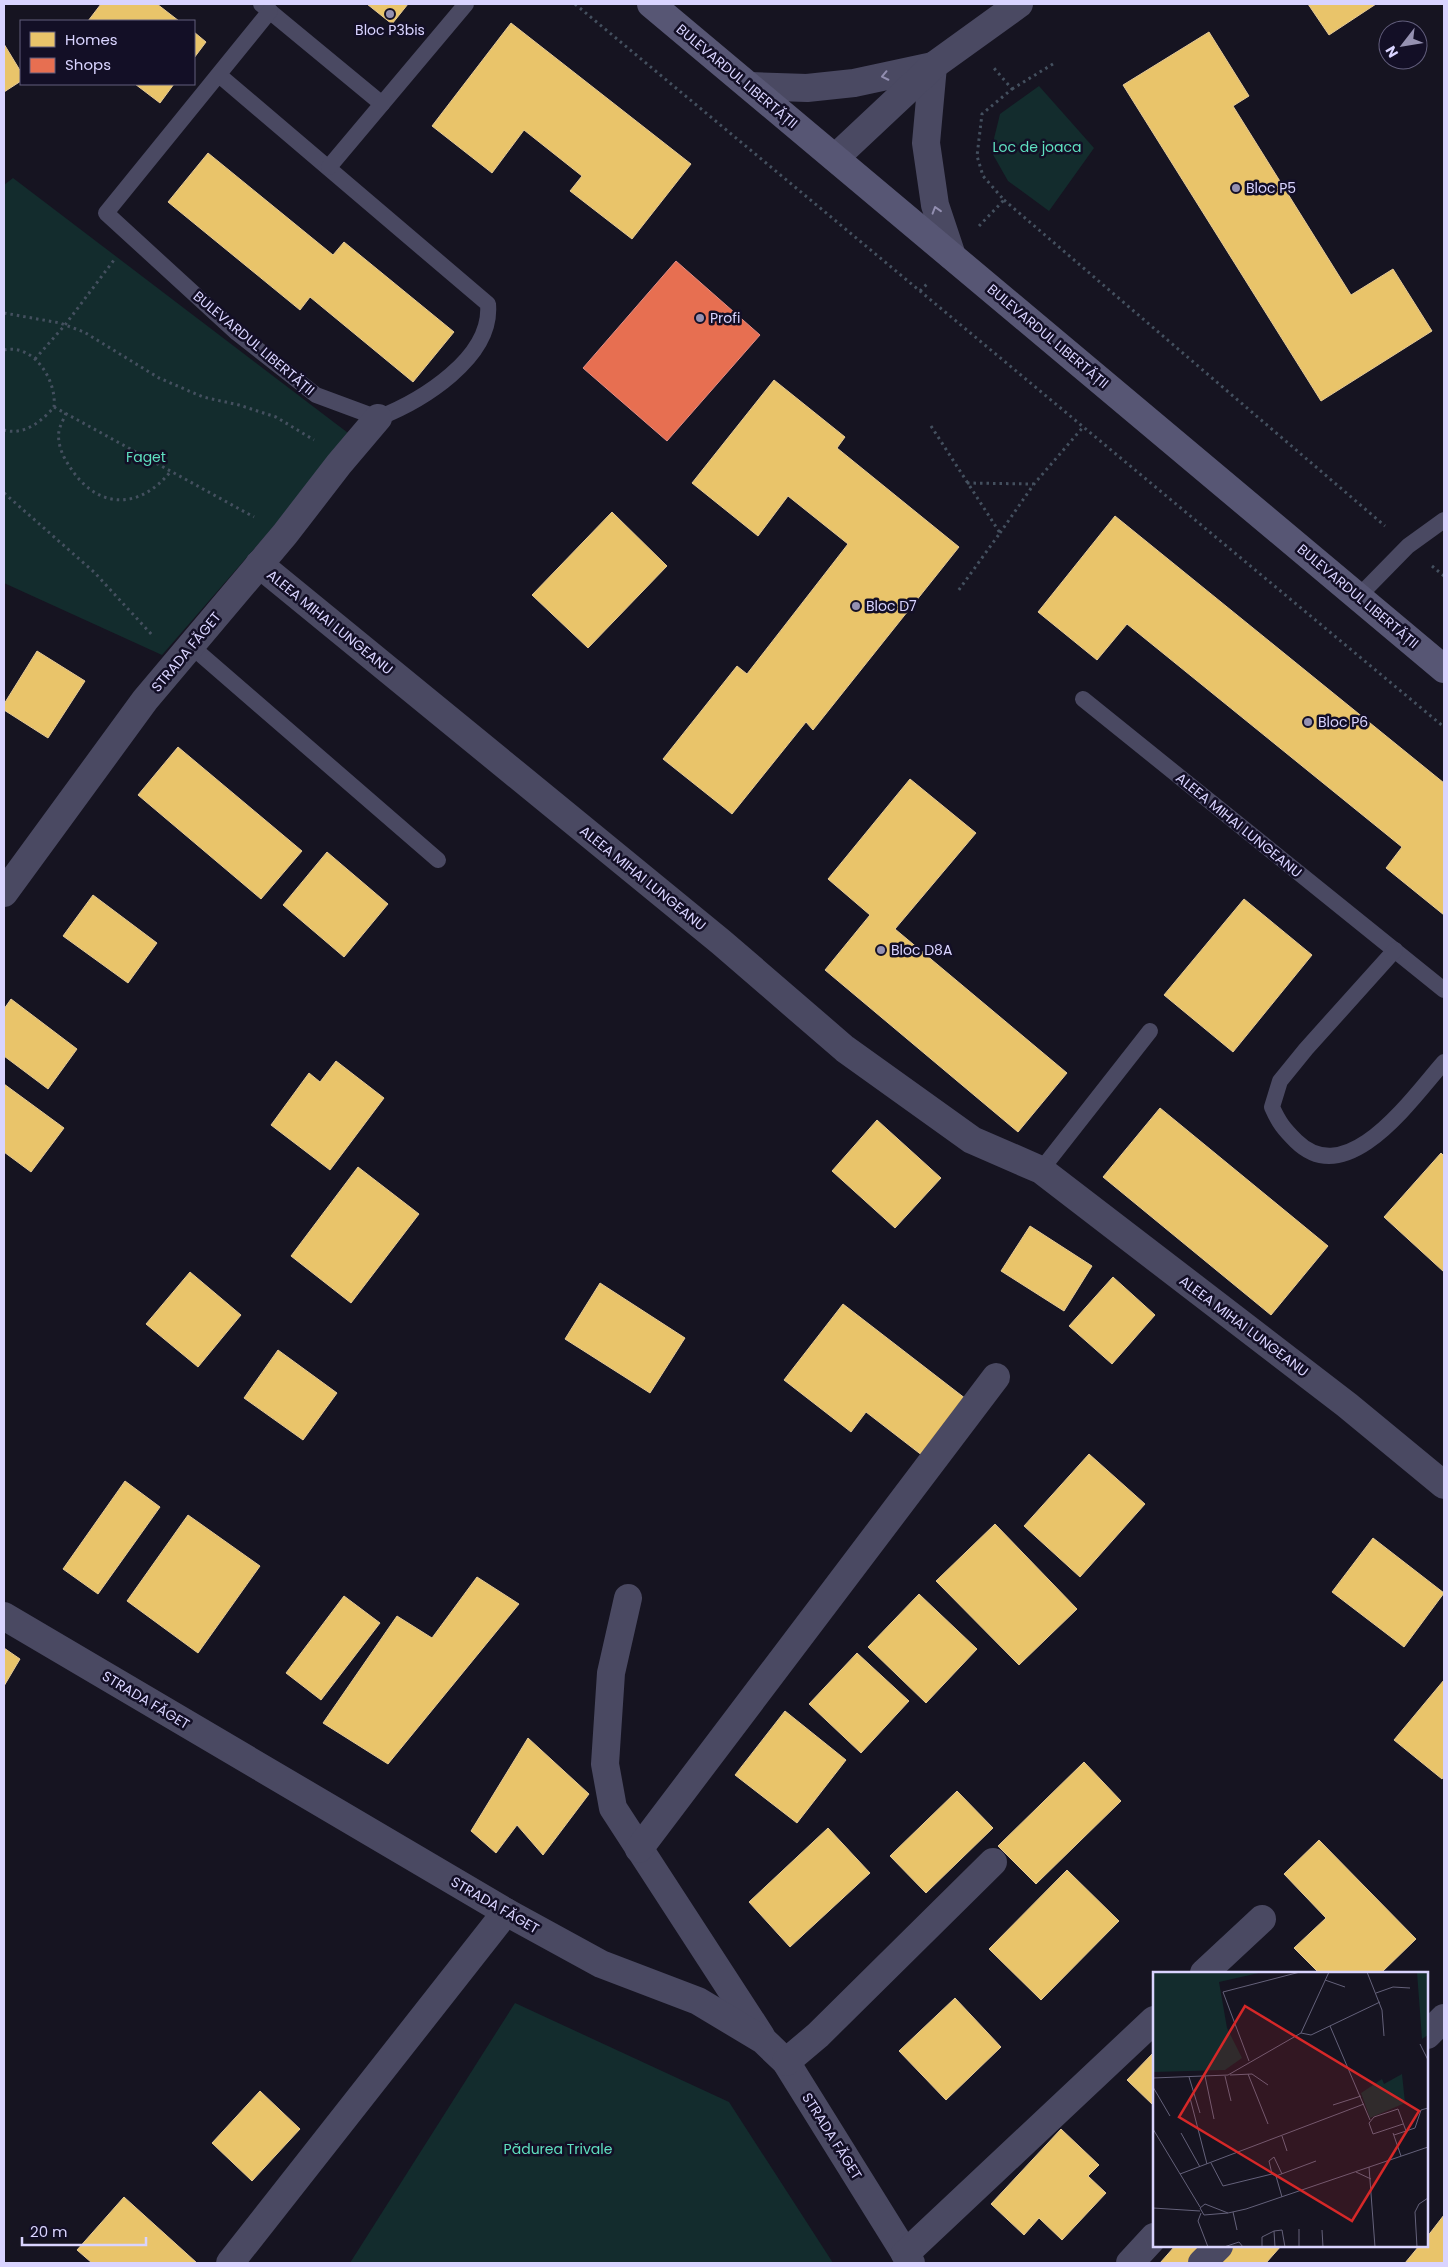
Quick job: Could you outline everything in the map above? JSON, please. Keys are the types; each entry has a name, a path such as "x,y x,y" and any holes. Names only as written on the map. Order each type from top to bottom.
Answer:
{"main road":[{"name":"BULEVARDUL LIBERTĂȚII","path":"651,4 1444,668"}],"street":[{"path":"835,158 933,66 1019,4"},
{"path":"750,86 807,88 835,85 933,66"},
{"path":"933,66 926,142 934,205 952,256"},
{"name":"STRADA FĂGET","path":"4,893 144,700 285,534 341,461 378,418"},
{"name":"ALEEA MIHAI LUNGEANU","path":"259,564 721,942 845,1049 972,1140 1041,1170 1348,1406 1444,1484"},
{"path":"639,1849 996,1377"},
{"path":"628,1598 611,1673 605,1764 613,1808 763,2040"},
{"name":"STRADA FĂGET","path":"4,1616 506,1912 601,1964 698,2001 763,2040 786,2062 908,2258"},
{"path":"786,2062 818,2035 993,1862"},
{"path":"230,2263 506,1912"},
{"path":"1205,1972 1262,1919"},
{"path":"1428,2034 1444,2018"},
{"path":"908,2258 1153,2021"},
{"path":"1130,2263 1153,2238"},
{"path":"1202,2263 1218,2247"}],"lane":[{"path":"329,167 466,4"},
{"name":"BULEVARDUL LIBERTĂȚII","path":"378,418 316,395 237,333 106,213 219,75 266,8 382,104"},
{"path":"219,75 488,304 489,318 478,343 462,364 421,397 404,407 378,418"},
{"path":"1358,597 1408,546 1444,520"},
{"path":"185,654 438,860"},
{"name":"ALEEA MIHAI LUNGEANU","path":"1083,700 1444,990"},
{"path":"1395,950 1306,1049 1280,1081 1272,1107 1280,1125 1303,1148 1322,1157 1347,1154 1370,1142 1444,1062"},
{"path":"1041,1170 1150,1031"}],"path":[{"path":"575,4 1444,727"},
{"path":"970,39 1012,89"},
{"path":"1053,64 1012,89 982,114 977,156 984,176 1004,200 1444,576"},
{"path":"920,291 1004,200"},
{"path":"35,359 65,325 132,236"},
{"path":"4,313 35,317 84,332 159,378 203,397 239,404 276,417 307,434 341,461"},
{"path":"4,350 26,354 39,362 56,394 54,407 32,426 19,432 4,430"},
{"path":"54,407 285,534"},
{"path":"66,413 59,432 59,444 75,476 88,490 103,497 123,500 137,498 161,484 171,471"},
{"path":"931,426 1000,534"},
{"path":"958,591 1034,484 1084,426"},
{"path":"967,483 1034,484"},
{"path":"4,493 185,654"}],"green space":[{"name":"Loc de joaca","path":"1039,86 1094,148 1049,211 1008,181 991,151 1000,114"},
{"name":"Faget","path":"13,178 352,436 162,655 4,583 4,185"},
{"name":"Pădurea Trivale","path":"515,2003 729,2102 833,2263 350,2263"}],"building: Homes":[{"path":"101,4 157,4 178,20 89,20"},
{"name":"Bloc P3bis","path":"367,4 408,4 392,24"},
{"path":"1308,4 1376,4 1329,35"},
{"path":"511,23 691,164 632,239 570,191 582,176 524,130 492,173 432,126"},
{"name":"Bloc P5","path":"1209,32 1249,96 1233,106 1351,295 1393,269 1432,331 1321,401 1123,85"},
{"path":"195,33 206,42 195,57"},
{"path":"4,44 20,70 20,82 4,92"},
{"path":"136,85 173,85 160,103"},
{"path":"208,153 333,255 344,242 454,332 413,382 310,297 300,310 168,202"},
{"name":"Bloc D7","path":"774,380 845,437 837,448 959,547 813,730 806,722 732,814 663,759 737,666 747,674 848,544 788,496 758,536 692,483"},
{"path":"612,512 667,566 588,648 532,595"},
{"name":"Bloc P6","path":"1115,516 1444,783 1444,915 1386,868 1402,847 1127,624 1097,660 1038,612"},
{"path":"37,651 85,681 48,738 4,710 4,704"},
{"path":"178,747 302,851 261,899 138,795"},
{"name":"Bloc D8A","path":"910,779 976,833 895,929 1067,1073 1018,1132 825,970 870,915 828,879"},
{"path":"327,852 388,904 344,957 283,905"},
{"path":"93,895 157,943 128,983 63,936"},
{"path":"1244,899 1312,955 1233,1052 1164,995"},
{"path":"11,999 77,1049 48,1089 4,1056 4,1009"},
{"path":"336,1061 384,1098 330,1170 271,1125 309,1073 320,1082"},
{"path":"4,1084 64,1128 31,1172 4,1152"},
{"path":"1160,1108 1328,1246 1271,1315 1103,1177"},
{"path":"877,1120 941,1178 895,1228 832,1171"},
{"path":"1441,1153 1444,1156 1444,1272 1384,1217"},
{"path":"358,1167 419,1214 351,1303 291,1256"},
{"path":"1030,1226 1092,1266 1064,1311 1001,1271"},
{"path":"190,1272 241,1315 198,1367 146,1324"},
{"path":"1113,1277 1155,1315 1112,1364 1069,1326"},
{"path":"600,1283 685,1338 650,1393 565,1339"},
{"path":"843,1304 966,1399 923,1456 866,1412 851,1432 784,1380"},
{"path":"278,1350 337,1393 303,1440 244,1398"},
{"path":"1089,1454 1145,1504 1080,1577 1024,1526"},
{"path":"125,1481 160,1507 98,1594 63,1569"},
{"path":"188,1515 260,1566 198,1653 127,1601"},
{"path":"995,1524 1077,1609 1019,1665 936,1581"},
{"path":"1373,1538 1444,1593 1404,1647 1332,1592"},
{"path":"477,1577 519,1604 388,1764 323,1723 397,1616 432,1638"},
{"path":"919,1594 977,1649 926,1703 868,1647"},
{"path":"344,1596 380,1623 321,1700 286,1673"},
{"path":"4,1648 20,1659 4,1686"},
{"path":"857,1653 909,1701 861,1753 809,1704"},
{"path":"1444,1680 1444,1776 1442,1779 1394,1740"},
{"path":"785,1711 846,1760 797,1823 735,1775"},
{"path":"528,1738 589,1794 543,1855 517,1825 496,1853 471,1831"},
{"path":"1084,1762 1121,1801 1036,1884 998,1846"},
{"path":"957,1791 993,1828 926,1893 890,1856"},
{"path":"828,1828 870,1873 790,1947 749,1902"},
{"path":"1319,1840 1416,1939 1382,1972 1318,1972 1294,1948 1326,1918 1284,1874"},
{"path":"1067,1870 1119,1921 1041,2000 989,1949"},
{"path":"955,1998 1001,2047 946,2100 899,2051"},
{"path":"1153,2053 1153,2105 1127,2080"},
{"path":"260,2091 300,2129 252,2181 212,2143"},
{"path":"1061,2129 1099,2165 1088,2176 1106,2193 1062,2240 1039,2218 1024,2235 991,2204"},
{"path":"124,2197 197,2263 92,2263 77,2250"},
{"path":"1444,2215 1444,2263 1405,2263 1418,2247 1428,2247 1428,2236"},
{"path":"1174,2247 1280,2247 1266,2263 1160,2263"}],"building: Shops":[{"path":"676,261 760,335 667,441 583,368"}],"place":[{"name":"Bloc P3bis","path":"390,14"},
{"name":"Bloc P5","path":"1236,188"},
{"name":"Profi","path":"700,318"},
{"name":"Bloc D7","path":"856,606"},
{"name":"Bloc P6","path":"1308,722"},
{"name":"Bloc D8A","path":"881,950"}]}
